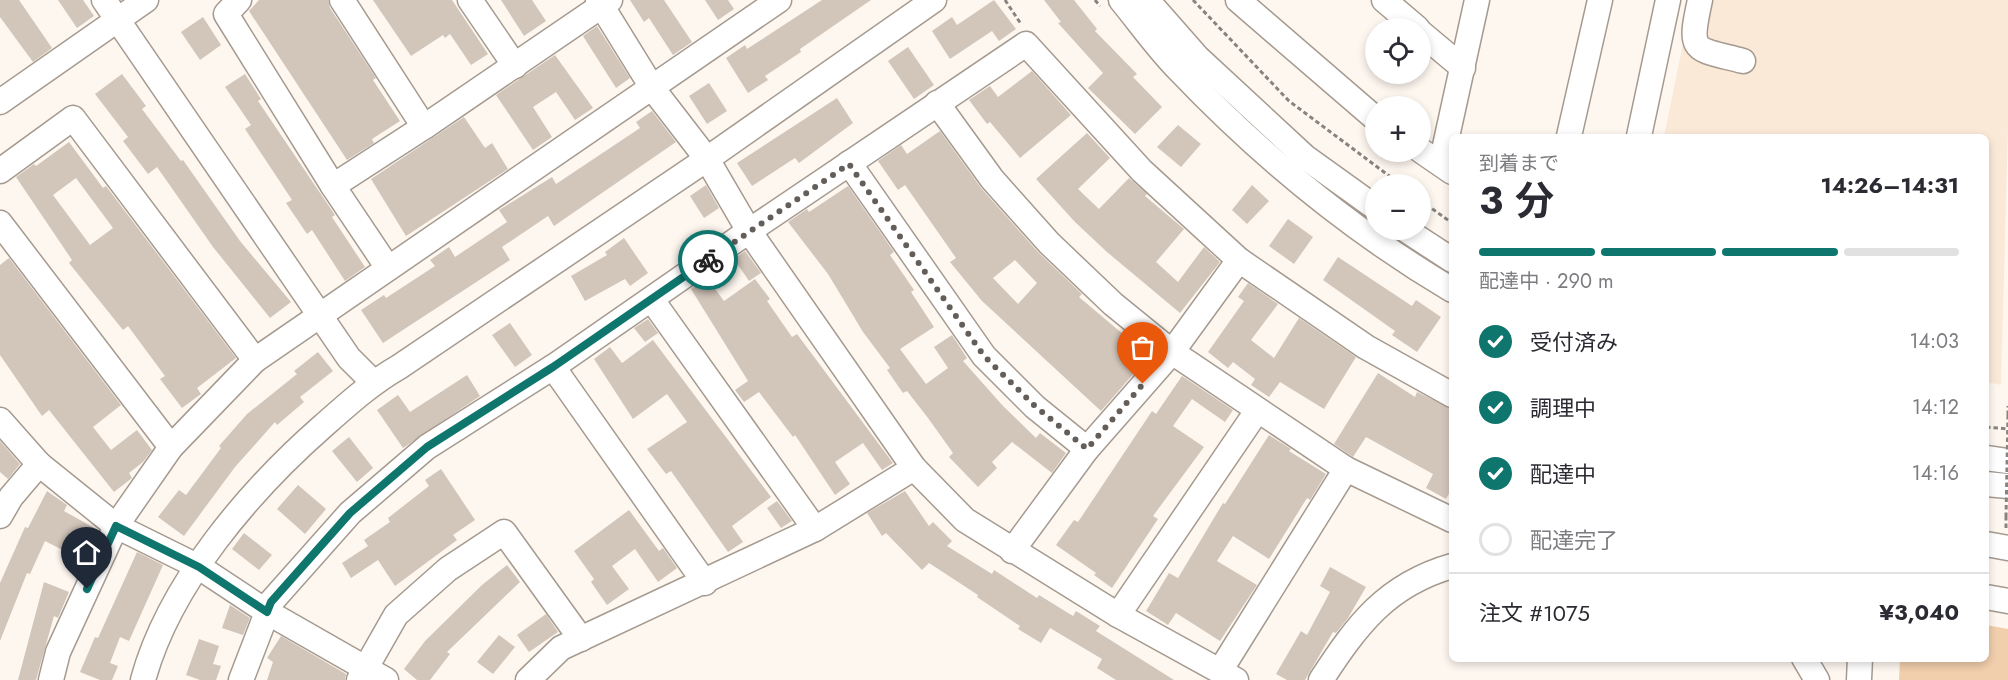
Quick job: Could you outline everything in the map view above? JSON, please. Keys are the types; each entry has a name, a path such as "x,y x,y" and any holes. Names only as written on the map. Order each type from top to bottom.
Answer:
{"street":[{"path":"2,96 110,9 146,0"},
{"path":"239,0 226,14 333,186 388,268"},
{"path":"342,0 424,128"},
{"path":"470,0 515,66"},
{"path":"51,680 58,652 116,526 171,447 255,360 653,89 779,0"},
{"path":"143,680 148,663 170,614 232,517 279,465 373,382 707,159 934,0"},
{"path":"1121,0 1177,69 1239,131 1282,169 1349,221 1417,269 1449,288"},
{"path":"1147,0 1197,57 1305,157 1365,200"},
{"path":"1238,0 1365,110"},
{"path":"1383,0 1405,18"},
{"path":"1452,134 1477,0"},
{"path":"1569,134 1600,0"},
{"path":"1639,134 1668,0"},
{"path":"1700,0 1693,32 1694,43 1700,50 1743,61"},
{"path":"333,186 515,66 603,2 653,89 707,159 748,231 914,468 965,520 1012,551 1118,615 1228,676 1346,470"},
{"path":"110,9 349,358 373,382"},
{"path":"1431,41 1463,68"},
{"path":"241,680 271,602 350,513 427,447 553,367 748,231 1026,44 1142,171 1239,260 1366,347 1449,393"},
{"path":"937,103 992,179 1049,243 1113,304 1172,352 1346,470 1449,519"},
{"path":"0,171 73,118 255,360"},
{"path":"1431,157 1447,168"},
{"path":"849,164 984,356 1035,406 1087,449"},
{"path":"0,223 171,447"},
{"path":"1421,240 1449,258"},
{"path":"1012,551 1087,449 1172,352 1239,260"},
{"path":"652,300 815,529"},
{"path":"553,367 705,583"},
{"path":"1118,615 1257,411"},
{"path":"0,420 39,464 116,526 199,567 362,674 387,680"},
{"path":"1989,458 2008,461"},
{"path":"0,516 11,497 39,464"},
{"path":"528,680 561,648 705,583 815,529 914,468"},
{"path":"1989,484 2008,486"},
{"path":"362,674 396,615 448,569 504,532 581,639"},
{"path":"1989,545 2008,548"},
{"path":"1322,680 1349,638 1381,602 1434,572 1449,567"},
{"path":"1989,598 2008,601"},
{"path":"1806,662 1817,680"},
{"path":"1859,680 1860,662"}],"path":[{"path":"1005,0 1022,26 1026,44"},
{"path":"1193,0 1289,102 1386,174"},
{"path":"1431,208 1449,221"},
{"path":"2006,517 2008,406"},
{"path":"1989,427 2008,429"}],"shaded area":[{"path":"1692,0 2008,0 2008,130 2001,385 1989,383 1989,134 1664,134"},
{"path":"1989,626 2008,629 2008,680 1899,680 1900,662 1989,662"}],"building":[{"path":"0,0 19,0 52,48 33,62 0,17"},
{"path":"58,0 83,0 94,16 77,28"},
{"path":"259,0 328,0 330,8 376,78 373,80 400,121 372,139 374,143 347,160 249,11"},
{"path":"373,0 452,0 488,54 471,65 450,34 445,38 443,35 411,56"},
{"path":"501,0 532,0 546,21 524,36"},
{"path":"630,0 664,0 692,42 673,55 649,18 644,22"},
{"path":"705,0 728,0 734,9 718,20"},
{"path":"822,0 871,0 800,49 801,52 765,76 768,80 748,93 726,58 745,45 747,49"},
{"path":"994,0 1016,29 999,41 992,31 950,59 932,31 952,17 957,25"},
{"path":"1044,0 1074,0 1097,29 1095,31 1137,74 1133,77 1162,107 1135,134 1088,88 1103,73 1058,23 1061,22"},
{"path":"203,17 221,45 200,60 181,32"},
{"path":"597,26 630,78 616,88 583,36"},
{"path":"908,47 934,85 914,99 888,61"},
{"path":"555,55 593,108 575,120 556,92 533,107 552,137 533,150 496,95"},
{"path":"1032,71 1071,115 1020,158 990,122 987,124 969,100 990,86 998,97"},
{"path":"122,74 146,106 142,109 181,161 183,160 240,241 291,302 270,318 213,247 157,167 148,174 123,141 128,137 95,94"},
{"path":"245,74 261,99 258,101 335,215 332,217 365,267 345,281 312,230 307,234 286,203 292,200 245,129 251,125 225,87"},
{"path":"709,83 727,111 707,124 689,96"},
{"path":"837,98 853,123 799,163 795,158 752,186 737,163"},
{"path":"652,111 676,142 554,226 548,216 502,247 510,260 383,343 361,310 384,295 386,298 435,266 430,260 449,247 455,257 507,222 499,210 552,177 556,184 640,128 636,122"},
{"path":"464,117 485,148 492,143 508,169 406,236 371,179"},
{"path":"1178,125 1201,144 1181,167 1157,147"},
{"path":"940,131 981,188 1038,252 1082,294 1079,297 1149,356 1101,411 982,301 950,262 956,258 905,185 898,190 878,161 901,145 907,154","holes":["1015,260 1037,283 1018,304 993,278"]},
{"path":"1087,133 1110,158 1078,189 1099,209 1129,178 1147,194 1145,196 1184,229 1156,262 1178,282 1204,247 1220,262 1180,313 1107,252 1075,222 1036,179"},
{"path":"69,142 103,188 106,186 236,358 197,388 201,394 182,408 160,379 165,376 128,326 123,330 69,263 72,260 16,177 34,164 36,166","holes":["76,178 113,228 90,245 53,195"]},
{"path":"706,185 719,208 704,218 690,196"},
{"path":"1252,185 1269,201 1247,224 1232,210"},
{"path":"848,186 894,252 890,255 914,290 911,292 934,327 900,349 926,384 948,368 934,347 952,335 967,358 963,361 1003,406 1036,438 1040,433 1066,453 1052,473 1012,442 992,462 997,468 978,487 949,457 953,453 907,391 903,393 887,370 890,368 863,332 828,274 788,222 807,209 809,212"},
{"path":"1288,219 1313,237 1294,264 1269,246"},
{"path":"624,238 648,273 630,286 625,279 585,301 571,276 607,255 605,252"},
{"path":"745,251 761,273 749,281 734,259"},
{"path":"1338,257 1412,306 1416,300 1441,317 1417,352 1392,335 1395,331 1323,280"},
{"path":"9,258 121,405 93,427 111,450 137,430 152,450 143,462 129,473 132,478 114,492 49,410 42,416 0,355 0,265"},
{"path":"707,278 724,301 755,279 770,299 767,301 792,337 797,334 893,463 882,470 863,443 835,462 850,484 835,495 795,435 793,437 759,392 744,402 735,390 748,381 691,289"},
{"path":"1248,283 1278,304 1251,340 1274,358 1299,318 1356,357 1324,409 1280,382 1269,397 1251,385 1255,379 1233,362 1228,368 1208,352 1244,301 1238,297"},
{"path":"648,319 658,333 645,342 634,328"},
{"path":"510,323 532,355 515,367 492,335"},
{"path":"653,340 771,497 732,526 743,542 728,552 671,471 666,474 647,449 687,422 667,394 633,419 594,359 610,347 622,363"},
{"path":"318,352 333,371 300,397 304,402 277,425 275,422 235,467 184,536 158,517 179,490 186,495 221,448 219,446 247,414 297,374 294,371"},
{"path":"1378,373 1415,397 1417,392 1449,408 1449,494 1446,499 1426,488 1433,474 1366,437 1353,457 1334,444"},
{"path":"467,375 480,396 403,448 377,410 398,395 410,412"},
{"path":"1182,376 1233,410 1225,422 1192,399 1173,426 1204,447 1153,516 1158,519 1112,588 1094,575 1096,573 1056,545 1074,520 1078,522 1152,411 1156,414"},
{"path":"1269,435 1291,449 1289,451 1326,474 1310,500 1307,498 1269,559 1233,536 1217,561 1257,585 1220,641 1176,613 1168,625 1146,611 1169,573 1178,578 1223,503 1225,504"},
{"path":"349,437 373,468 357,482 332,451"},
{"path":"0,441 20,464 8,479 0,472"},
{"path":"441,469 475,520 453,535 457,540 395,586 378,560 351,578 342,563 368,546 364,540 390,522 388,518 429,486 425,480"},
{"path":"298,485 326,509 305,534 277,509"},
{"path":"47,491 67,505 64,511 98,530 84,561 45,541 30,574 27,573 0,641 0,583 25,527 28,528"},
{"path":"905,491 929,526 933,522 952,541 947,546 992,574 994,570 1037,598 1039,595 1073,616 1076,611 1100,626 1096,631 1174,680 1116,680 1097,668 1102,659 1050,628 1041,643 1018,629 1020,626 977,597 978,595 929,563 922,570 886,533 882,536 867,513"},
{"path":"777,501 792,521 781,528 767,508"},
{"path":"629,510 659,551 663,548 677,568 658,582 635,549 612,566 629,589 607,605 591,582 594,579 574,551"},
{"path":"244,533 272,555 259,570 232,549"},
{"path":"137,552 163,565 129,641 120,637 110,663 118,666 112,680 100,680 80,672"},
{"path":"507,565 520,582 447,652 450,654 430,680 417,680 404,669 425,641 482,585"},
{"path":"1330,567 1366,587 1348,618 1336,633 1333,632 1305,680 1287,680 1276,674 1301,631 1307,635 1330,592 1320,586"},
{"path":"44,582 69,592 58,618 54,616 36,680 18,680"},
{"path":"230,605 250,618 243,635 222,628"},
{"path":"546,614 558,632 529,652 517,635"},
{"path":"499,635 515,647 493,674 477,662"},
{"path":"281,636 346,674 345,680 267,680 273,662 267,658"},
{"path":"199,639 219,646 213,664 221,666 216,680 200,680 186,675"}],"way so far":[{"path":"708,260 849,164 914,260 984,356 1035,406 1087,449 1143,384"}],"route":[{"path":"87,589 116,526 199,567 267,612 271,602 350,513 427,447 553,367 708,260"}]}
